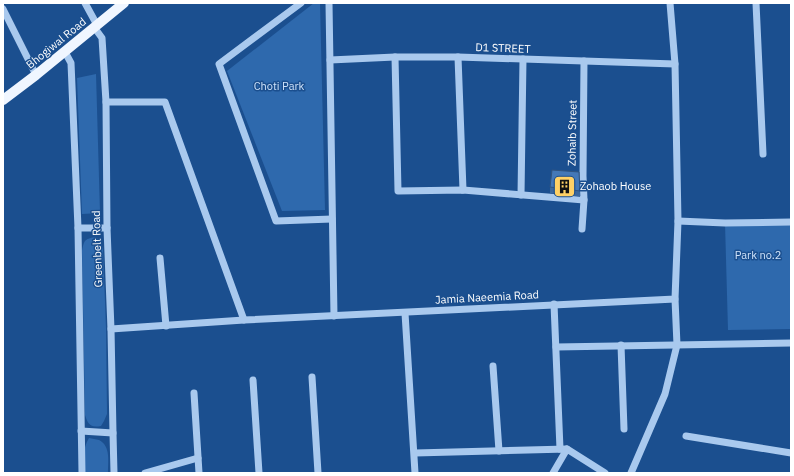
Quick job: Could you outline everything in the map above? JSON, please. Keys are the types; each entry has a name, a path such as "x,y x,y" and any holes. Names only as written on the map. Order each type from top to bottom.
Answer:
{"main road":[{"name":"Bhogiwal Road","path":"3,100 65,52 124,3"}],"street":[{"name":"Greenbelt Road","path":"85,3 102,38 106,102 107,228 114,473"},
{"path":"301,3 219,64 276,221 332,219"},
{"path":"329,3 334,316"},
{"path":"631,473 665,394 677,345 675,299 678,222 675,64 670,3"},
{"path":"756,3 763,154"},
{"path":"3,8 36,75"},
{"name":"Greenbelt Road","path":"65,52 71,63 78,228 82,473"},
{"path":"395,57 398,191 463,190 584,200"},
{"name":"D1 STREET","path":"330,60 395,57 458,57 675,64"},
{"path":"458,57 463,190"},
{"path":"521,195 523,59"},
{"name":"Zohaib Street","path":"582,229 584,200 584,62"},
{"path":"106,102 165,102 244,320"},
{"path":"678,222 791,222"},
{"path":"78,228 107,228"},
{"path":"160,258 166,326"},
{"name":"Jamia Naeemia Road","path":"111,329 244,320 675,299"},
{"path":"552,473 564,449 554,304"},
{"path":"405,313 415,473"},
{"path":"556,346 791,343"},
{"path":"621,345 624,429"},
{"path":"493,366 499,451"},
{"path":"312,377 318,473"},
{"path":"253,380 259,473"},
{"path":"194,394 199,473"},
{"path":"82,431 113,433"},
{"path":"686,436 791,453"},
{"path":"414,453 564,449 606,473"},
{"path":"145,473 198,458"}],"green space":[{"name":"Choti Park","path":"314,3 320,3 325,210 282,211 227,71"},
{"path":"96,74 100,213 82,214 77,78"},
{"name":"Park no.2","path":"791,222 791,329 728,330 725,223"},
{"path":"95,237 100,240 103,249 106,328 107,414 101,426 90,425 85,415 82,251 85,241"},
{"path":"89,438 99,440 105,446 108,455 108,473 84,473 84,451"}],"building":[{"name":"Zohaob House","path":"552,170 579,172 580,191 550,187"}],"place":[{"name":"Zohaob House","path":"565,186"}]}
